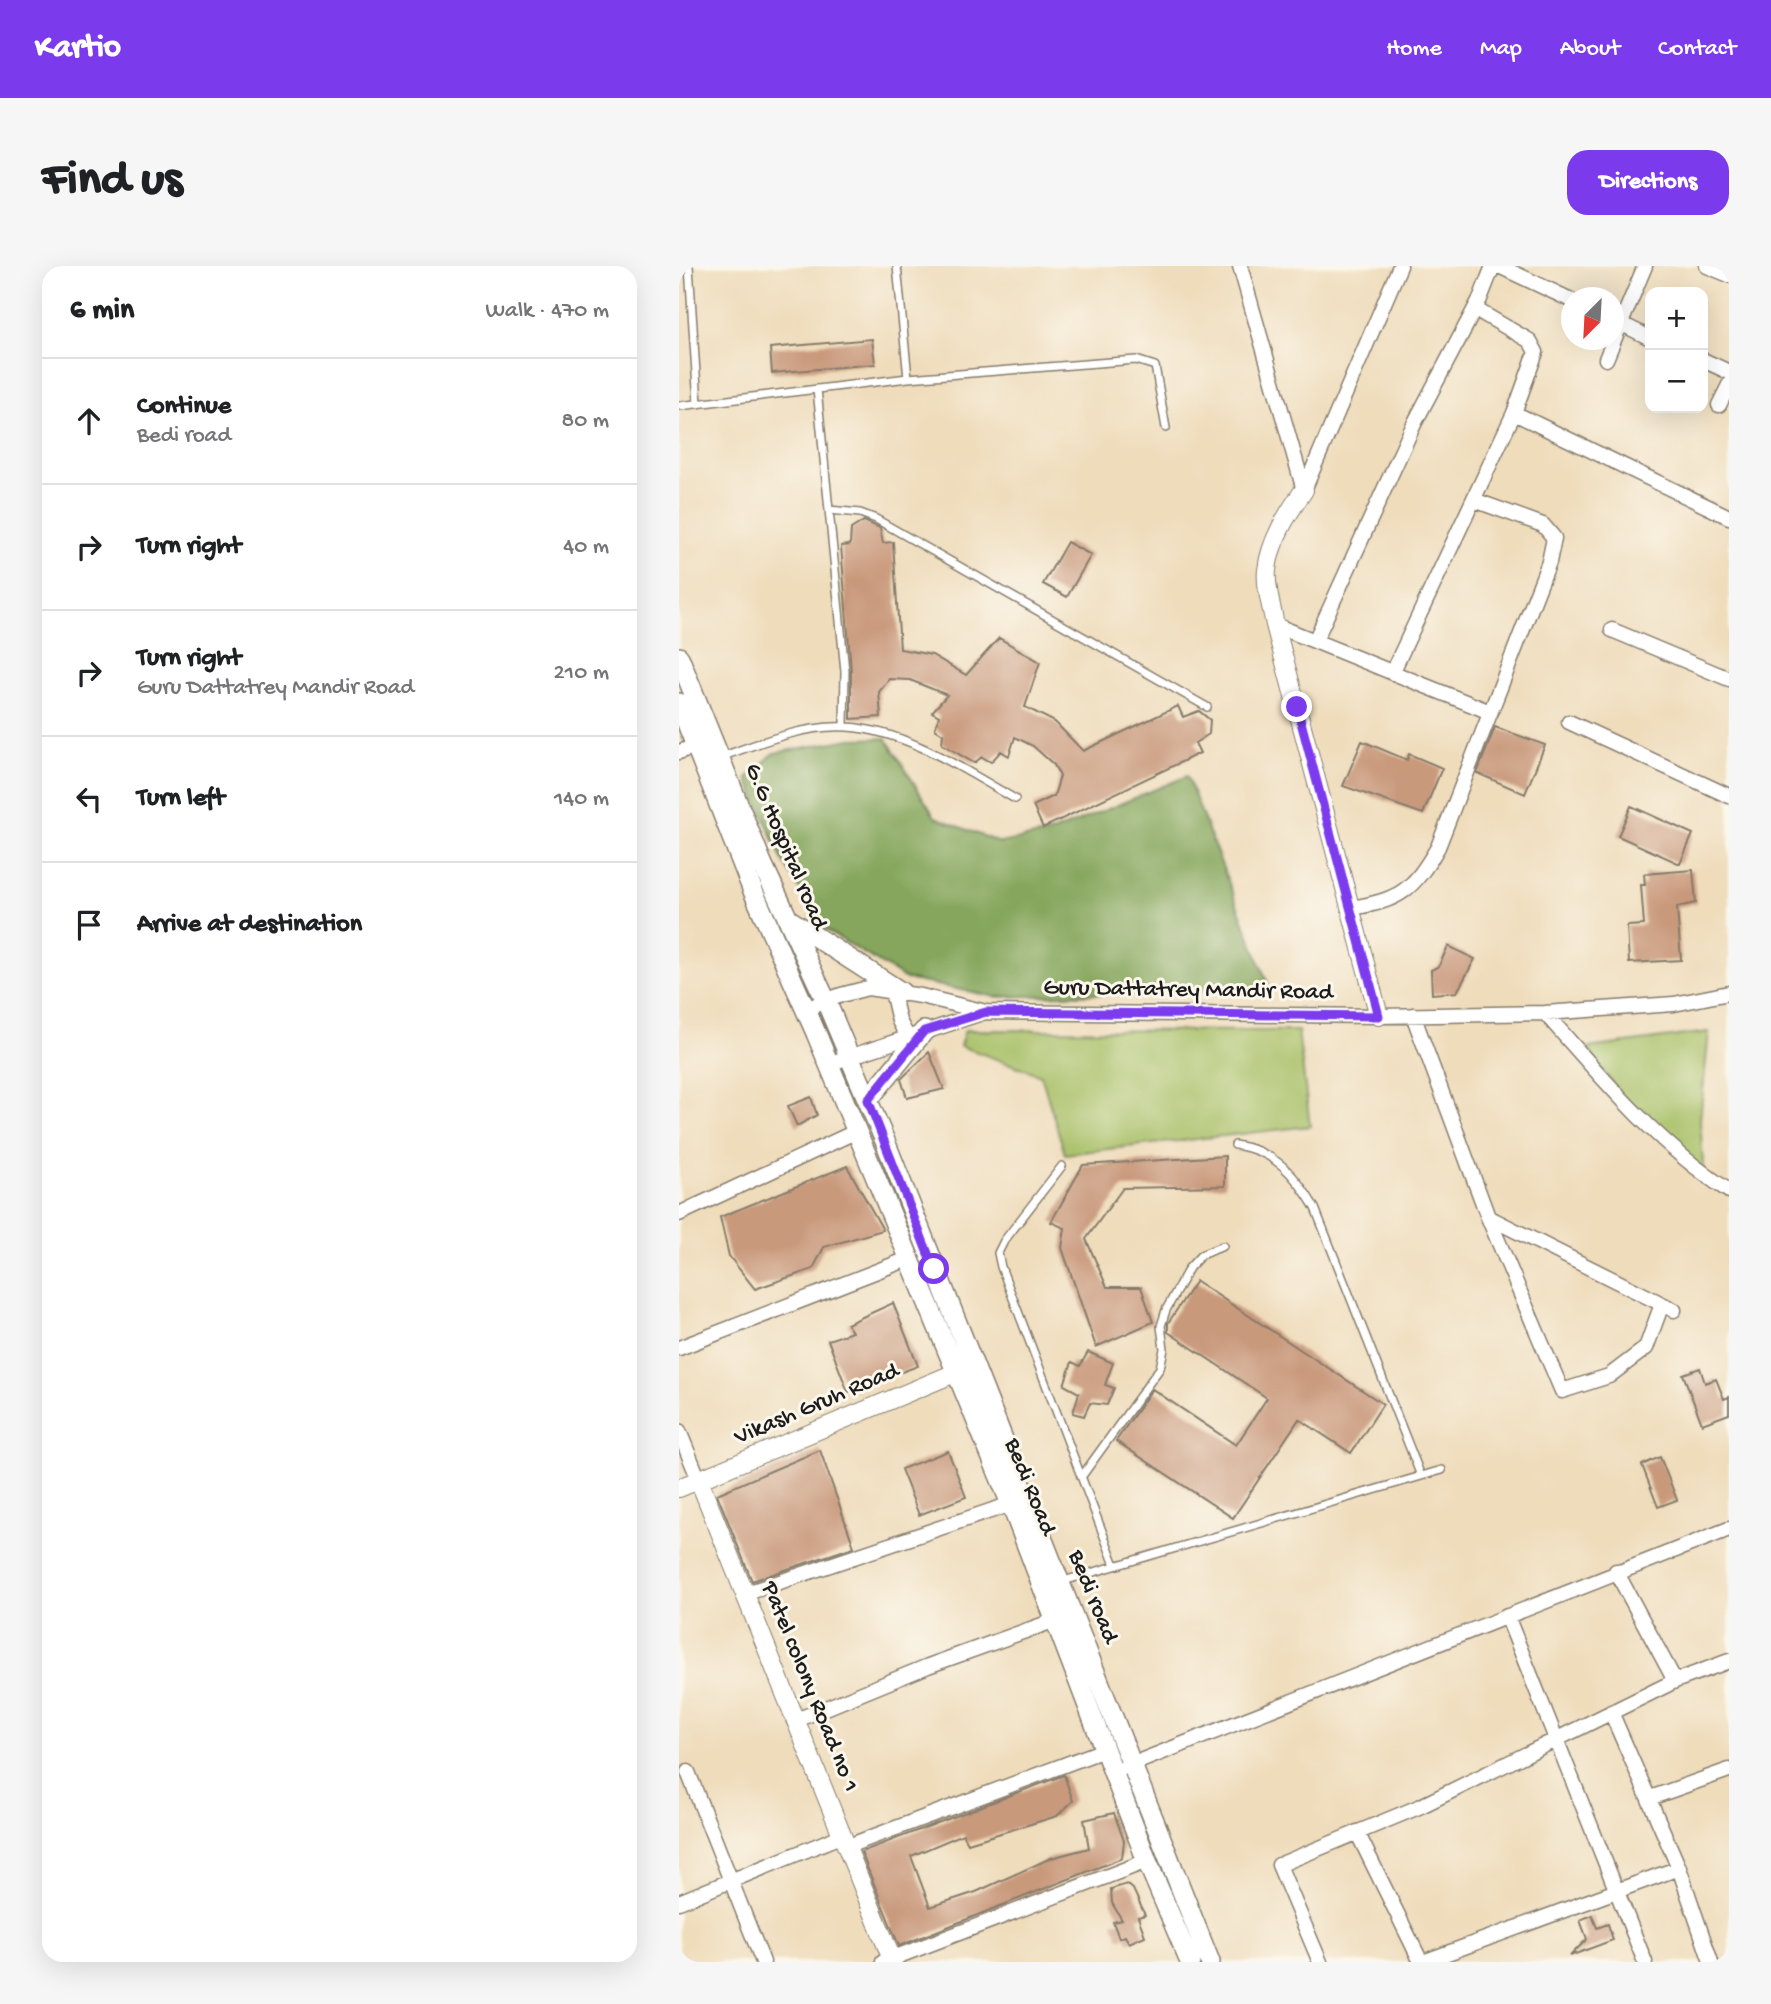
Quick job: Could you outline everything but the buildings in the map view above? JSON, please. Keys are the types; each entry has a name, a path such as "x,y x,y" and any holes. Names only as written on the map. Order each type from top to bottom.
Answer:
{"main road":[{"name":"G.G Hospital road","path":"679,657 787,918 849,1056"},
{"name":"G.G Hospital road","path":"679,703 687,749 816,1033"},
{"path":"787,918 896,991"},
{"name":"Bedi Road","path":"816,1033 1011,1504 1146,1861 1190,1962"},
{"path":"868,1100 916,1034"},
{"name":"Bedi road","path":"849,1056 1210,1962"}],"street":[{"path":"1240,266 1304,490"},
{"path":"1379,1016 1275,625 1266,572 1272,547 1304,490 1400,266"},
{"path":"1315,641 1414,424 1475,309 1493,266"},
{"path":"1499,266 1561,295"},
{"path":"1624,308 1645,266"},
{"path":"1707,266 1729,275"},
{"path":"1392,673 1514,413 1536,352 1529,341 1475,309"},
{"path":"1624,325 1645,336"},
{"path":"1606,359 1609,350"},
{"path":"1708,362 1729,372"},
{"path":"1719,405 1729,385"},
{"path":"1514,413 1729,517"},
{"path":"1350,908 1383,903 1405,892 1422,873 1438,847 1540,586 1554,538 1543,525 1474,500"},
{"path":"1275,625 1490,712"},
{"path":"1612,630 1729,678"},
{"path":"1569,722 1729,796"},
{"name":"Guru Dattatrey Mandir Road","path":"806,1009 868,988 896,991 986,1012 1379,1016 1545,1013 1674,1004 1727,995"},
{"path":"896,991 899,1021 916,1034"},
{"name":"Guru Dattatrey Mandir Road","path":"828,1064 986,1012"},
{"path":"1545,1013 1634,1111 1696,1168 1729,1191"},
{"path":"1413,1015 1488,1217 1562,1391 1609,1376 1646,1348 1668,1307 1488,1217"},
{"path":"679,1214 857,1131"},
{"path":"679,1348 908,1259"},
{"name":"Vikash Gruh Road","path":"679,1488 974,1365"},
{"name":"Patel colony Road no 1","path":"679,1431 794,1721 845,1840 889,1961"},
{"path":"744,1594 1011,1504"},
{"path":"1113,1772 1729,1529"},
{"path":"1616,1572 1675,1681"},
{"path":"1507,1616 1645,1962"},
{"path":"794,1721 928,1666 1053,1621"},
{"path":"1320,1962 1279,1865 1421,1806 1675,1681 1729,1661"},
{"path":"1611,1712 1679,1868 1711,1960 1694,1962"},
{"path":"679,1902 730,1881 1104,1750"},
{"path":"1650,1798 1729,1770"},
{"path":"688,1772 763,1962"},
{"path":"1356,1832 1422,1962 1679,1868"},
{"path":"889,1961 1146,1861"}],"lane":[{"path":"689,266 698,404"},
{"path":"897,266 908,377"},
{"path":"679,406 908,377 1147,362 1155,366 1159,376 1167,428"},
{"path":"817,389 845,671 844,726"},
{"path":"829,510 860,513 876,519 1207,707"},
{"path":"720,757 781,737 844,726 864,729 918,746 1015,799"},
{"path":"1234,1145 1267,1154 1281,1163 1301,1184 1315,1208 1421,1476"},
{"path":"1062,1166 1013,1227 998,1253 1001,1267 1115,1565"},
{"path":"1081,1476 1160,1368 1164,1349 1161,1326 1180,1282 1201,1255 1223,1246"},
{"path":"1059,1582 1442,1470"}],"green space":[{"path":"886,738 935,817 1000,843 1050,833 1187,776 1270,989 996,997 906,979 821,927 781,857 747,778 774,753 850,739"},
{"path":"965,1030 1298,1031 1310,1126 1065,1154 1041,1075 960,1046"},
{"path":"1709,1032 1700,1120 1704,1175 1620,1095 1588,1048"}],"route":[{"path":"934,1269 868,1100 924,1031 986,1012 1379,1016 1297,707"}]}
